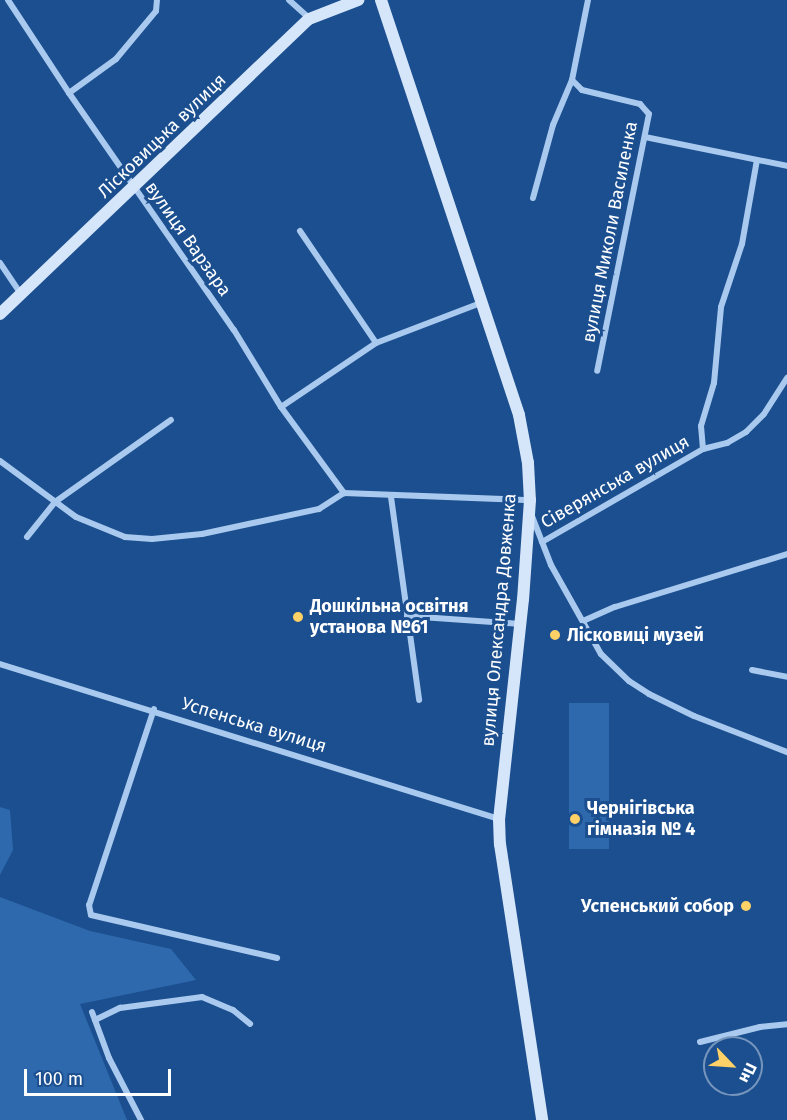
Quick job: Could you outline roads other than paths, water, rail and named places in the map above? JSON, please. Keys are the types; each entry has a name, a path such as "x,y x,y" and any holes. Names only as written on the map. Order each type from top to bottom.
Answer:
{"main road":[{"name":"Лісковицька вулиця","path":"0,314 309,19 358,0"},
{"name":"вулиця Олександра Довженка","path":"381,0 519,415 528,463 530,505 499,819 500,844 542,1120"}],"street":[{"name":"вулиця Варзара","path":"8,0 69,93 234,330 281,407 344,494"},
{"path":"69,93 116,58 156,11 157,0"},
{"path":"289,0 309,19"},
{"path":"533,198 554,125 572,80 588,0"},
{"name":"вулиця Миколи Василенка","path":"572,80 582,90 640,104 649,114 597,370"},
{"path":"645,137 787,166"},
{"name":"Сіверянська вулиця","path":"703,448 701,426 714,383 721,307 742,244 757,160"},
{"path":"300,231 376,343"},
{"path":"0,263 21,294"},
{"path":"281,407 376,343 482,302"},
{"name":"Сіверянська вулиця","path":"542,542 703,448 727,443 746,432 764,414 787,378"},
{"path":"27,537 55,502 171,420"},
{"path":"0,461 76,517 125,537 152,539 202,534 319,509 344,494 530,505 551,565 601,654 629,681 649,694 694,716 787,753"},
{"path":"391,497 419,700"},
{"path":"583,621 615,607 787,554"},
{"path":"407,616 520,624"},
{"name":"Успенська вулиця","path":"0,664 499,819"},
{"path":"752,670 787,676"},
{"path":"154,710 89,905 91,915 278,958"},
{"path":"95,1020 120,1008 202,997 233,1010 250,1024"},
{"path":"92,1012 110,1058 141,1120"},
{"path":"700,1042 787,1024"}],"place":[{"name":"Дошкільна освітня установа №61","path":"298,617"},
{"name":"Лісковиці музей","path":"555,635"},
{"name":"Чернігівська гімназія № 4","path":"575,819"},
{"name":"Успенський собор","path":"746,906"}]}
